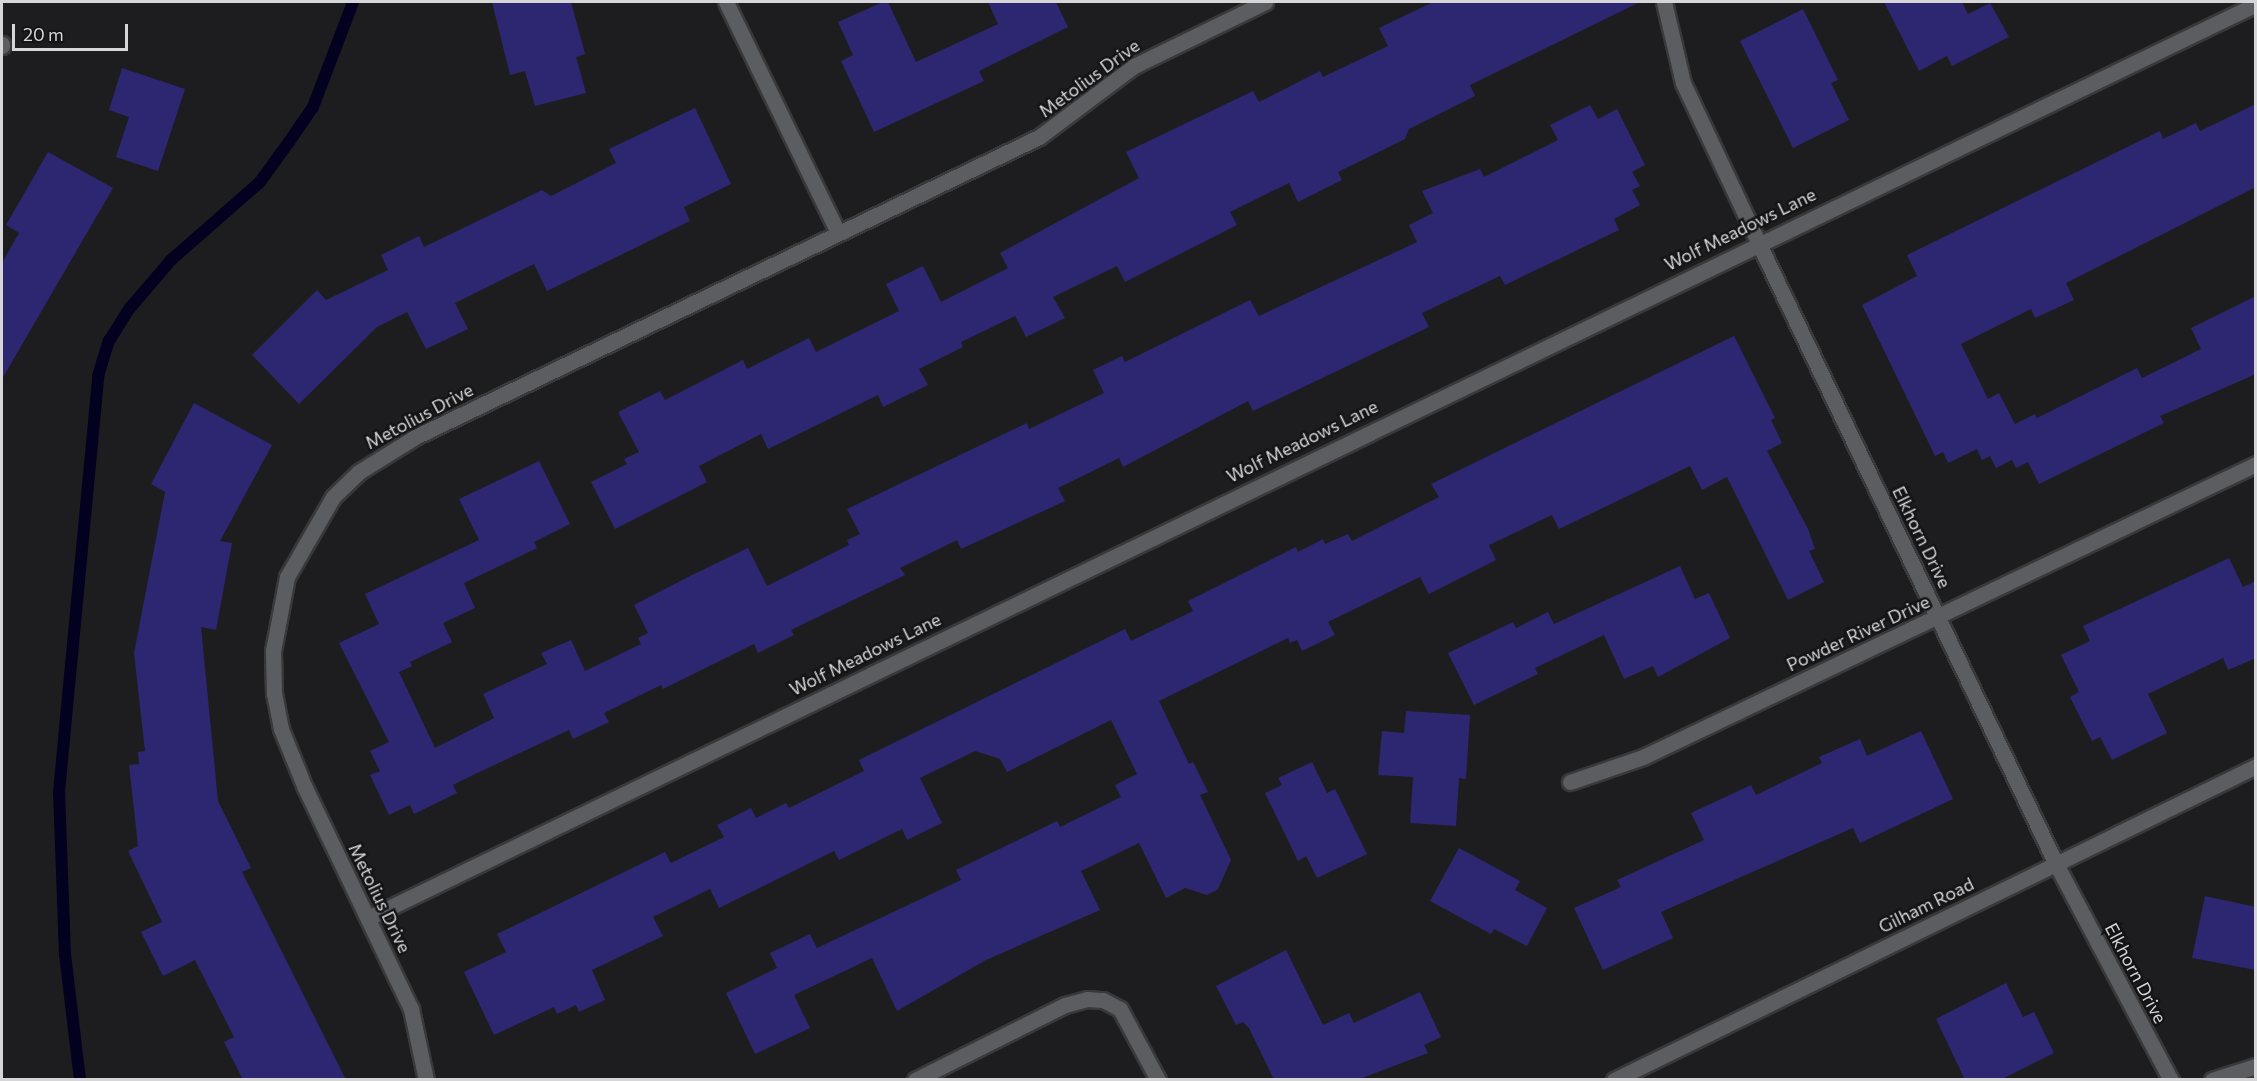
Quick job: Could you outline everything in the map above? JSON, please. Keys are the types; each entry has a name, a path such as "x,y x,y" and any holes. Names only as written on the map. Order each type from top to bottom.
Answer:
{"street":[{"path":"726,2 837,231"},
{"name":"Metolius Drive","path":"426,1080 411,1009 290,753 274,693 273,651 287,577 316,520 359,472 415,437 837,231 1039,137 1134,66 1264,2"},
{"name":"Elkhorn Drive","path":"1664,2 1683,83 2056,864 2171,1080"},
{"name":"Wolf Meadows Lane","path":"368,918 1758,242 2256,4"},
{"name":"Powder River Drive","path":"1570,782 1643,757 2256,464"},
{"name":"Gilham Road","path":"1614,1080 2256,766"},
{"path":"915,1080 1065,1005 1086,999 1103,1000 1120,1009 1158,1080"},
{"path":"2212,1080 2256,1066"}],"building":[{"path":"492,2 571,2 585,54 576,57 586,93 535,106 525,71 510,75"},
{"path":"883,2 888,2 916,62 998,24 988,2 1056,2 1068,27 979,71 984,81 874,132 841,61 853,55 838,22"},
{"path":"1433,2 1640,2 1470,85 1475,96 1409,129 1405,139 1338,172 1342,180 1298,202 1289,183 1230,212 1237,225 1125,282 1117,266 1053,297 1065,318 1026,337 1015,316 961,342 963,347 919,369 928,385 883,407 878,395 768,449 761,434 699,466 707,482 615,529 591,482 627,464 624,459 639,452 618,412 660,391 665,400 743,360 747,369 809,338 816,352 899,311 886,284 923,266 941,302 1008,268 1000,253 1139,178 1126,152 1253,91 1259,102 1320,71 1323,77 1388,46 1379,28"},
{"path":"1884,2 1962,2 1968,14 1990,3 2009,37 1952,66 1947,56 1919,71"},
{"path":"1803,9 1838,80 1831,83 1849,120 1793,148 1740,41"},
{"path":"122,68 185,89 158,171 116,157 129,117 109,110"},
{"path":"2256,104 2256,187 2066,283 2074,300 2035,318 2031,309 1961,344 1988,399 1999,393 2015,424 2035,414 2037,418 2137,368 2142,378 2201,349 2191,328 2256,296 2256,374 2160,416 2164,423 2039,484 2028,462 2016,468 2012,460 1996,468 1990,456 1982,460 1977,449 1948,463 1943,452 1935,456 1862,305 1917,276 1907,255 2160,131 2163,139 2196,123 2200,131"},
{"path":"1590,105 1598,119 1617,109 1645,165 1632,172 1640,186 1632,190 1640,205 1614,219 1619,230 1505,285 1500,276 1422,313 1429,327 1253,411 1248,401 1123,467 1119,458 1058,488 1065,501 961,549 957,540 900,568 905,575 791,630 794,635 758,653 754,644 663,689 661,685 604,713 609,722 573,739 569,730 453,785 457,793 414,814 410,805 389,815 370,775 380,771 370,751 389,742 339,643 379,624 365,594 479,540 459,499 539,461 570,524 534,542 537,548 464,583 475,608 443,623 452,642 410,662 412,666 399,672 435,748 494,718 483,694 547,664 541,653 571,640 585,671 641,644 638,638 648,633 634,605 690,576 748,548 767,586 849,545 847,540 860,534 847,509 1027,423 1029,429 1104,393 1093,370 1122,356 1125,362 1250,300 1259,316 1417,242 1409,225 1433,213 1422,191 1480,169 1484,177 1558,140 1550,125"},
{"path":"695,108 731,184 684,207 690,221 547,291 534,264 455,303 468,329 426,349 407,312 377,327 299,404 252,355 317,290 326,300 388,270 381,255 419,236 424,247 542,190 551,196 616,163 609,149"},
{"path":"48,152 113,188 2,379 2,263 19,233 6,225"},
{"path":"1734,336 1775,418 1771,420 1782,443 1767,451 1808,529 1815,549 1809,551 1824,582 1788,600 1727,477 1702,490 1690,466 1559,529 1552,515 1489,545 1496,560 1429,594 1420,577 1328,622 1335,635 1302,651 1297,640 1290,643 1288,638 1159,701 1189,764 1193,762 1208,792 1200,795 1231,860 1218,889 1207,895 1185,888 1166,898 1139,843 1081,871 1100,910 986,960 897,1011 872,958 794,995 810,1028 755,1054 726,993 777,968 770,953 810,934 817,948 961,880 956,870 1057,821 1060,827 1121,797 1115,785 1137,774 1111,720 1007,772 1000,759 975,751 920,778 942,823 907,840 902,829 839,860 834,851 719,908 710,889 653,917 663,936 592,970 605,1000 579,1012 576,1005 557,1014 554,1007 494,1035 464,972 506,952 497,934 665,852 671,863 724,837 717,825 751,808 756,818 786,803 789,808 864,771 859,760 1125,629 1131,641 1193,611 1188,601 1296,547 1298,552 1323,539 1325,544 1348,534 1352,541 1439,497 1431,484"},
{"path":"194,403 272,445 220,541 232,543 216,630 201,627 218,801 251,868 242,872 346,1080 243,1080 224,1042 234,1037 195,960 163,976 141,932 162,922 128,851 138,846 129,765 139,764 138,752 145,751 134,653 165,492 151,484"},
{"path":"2229,558 2243,587 2256,581 2256,658 2228,670 2223,658 2148,694 2167,733 2112,760 2100,737 2092,741 2070,697 2079,692 2061,655 2090,641 2083,626"},
{"path":"1680,566 1695,599 1709,593 1730,638 1658,677 1653,666 1624,679 1604,635 1535,668 1538,674 1474,705 1448,653 1513,622 1516,628 1548,612 1554,624"},
{"path":"1406,711 1470,715 1466,779 1459,778 1456,826 1410,823 1413,777 1378,775 1382,731 1404,733"},
{"path":"1921,731 1953,799 1860,843 1853,828 1661,912 1673,938 1603,970 1574,908 1621,887 1617,880 1704,840 1691,813 1751,785 1756,795 1822,763 1819,757 1860,739 1867,756"},
{"path":"1312,762 1327,793 1335,789 1367,854 1317,878 1306,856 1298,861 1265,793 1282,785 1278,778"},
{"path":"1459,848 1520,881 1515,890 1547,908 1527,946 1494,929 1491,934 1430,901"},
{"path":"2205,896 2256,907 2256,970 2192,958"},
{"path":"1286,950 1323,1025 1349,1013 1354,1023 1420,992 1441,1037 1424,1045 1428,1053 1357,1080 1274,1080 1249,1028 1243,1022 1236,1025 1216,986"},
{"path":"2006,983 2023,1017 2034,1012 2054,1053 2000,1080 1965,1080 1936,1019"}],"waterway":[{"path":"80,1080 65,955 59,792 98,376 109,341 130,308 171,260 260,182 313,107 353,2"}]}
